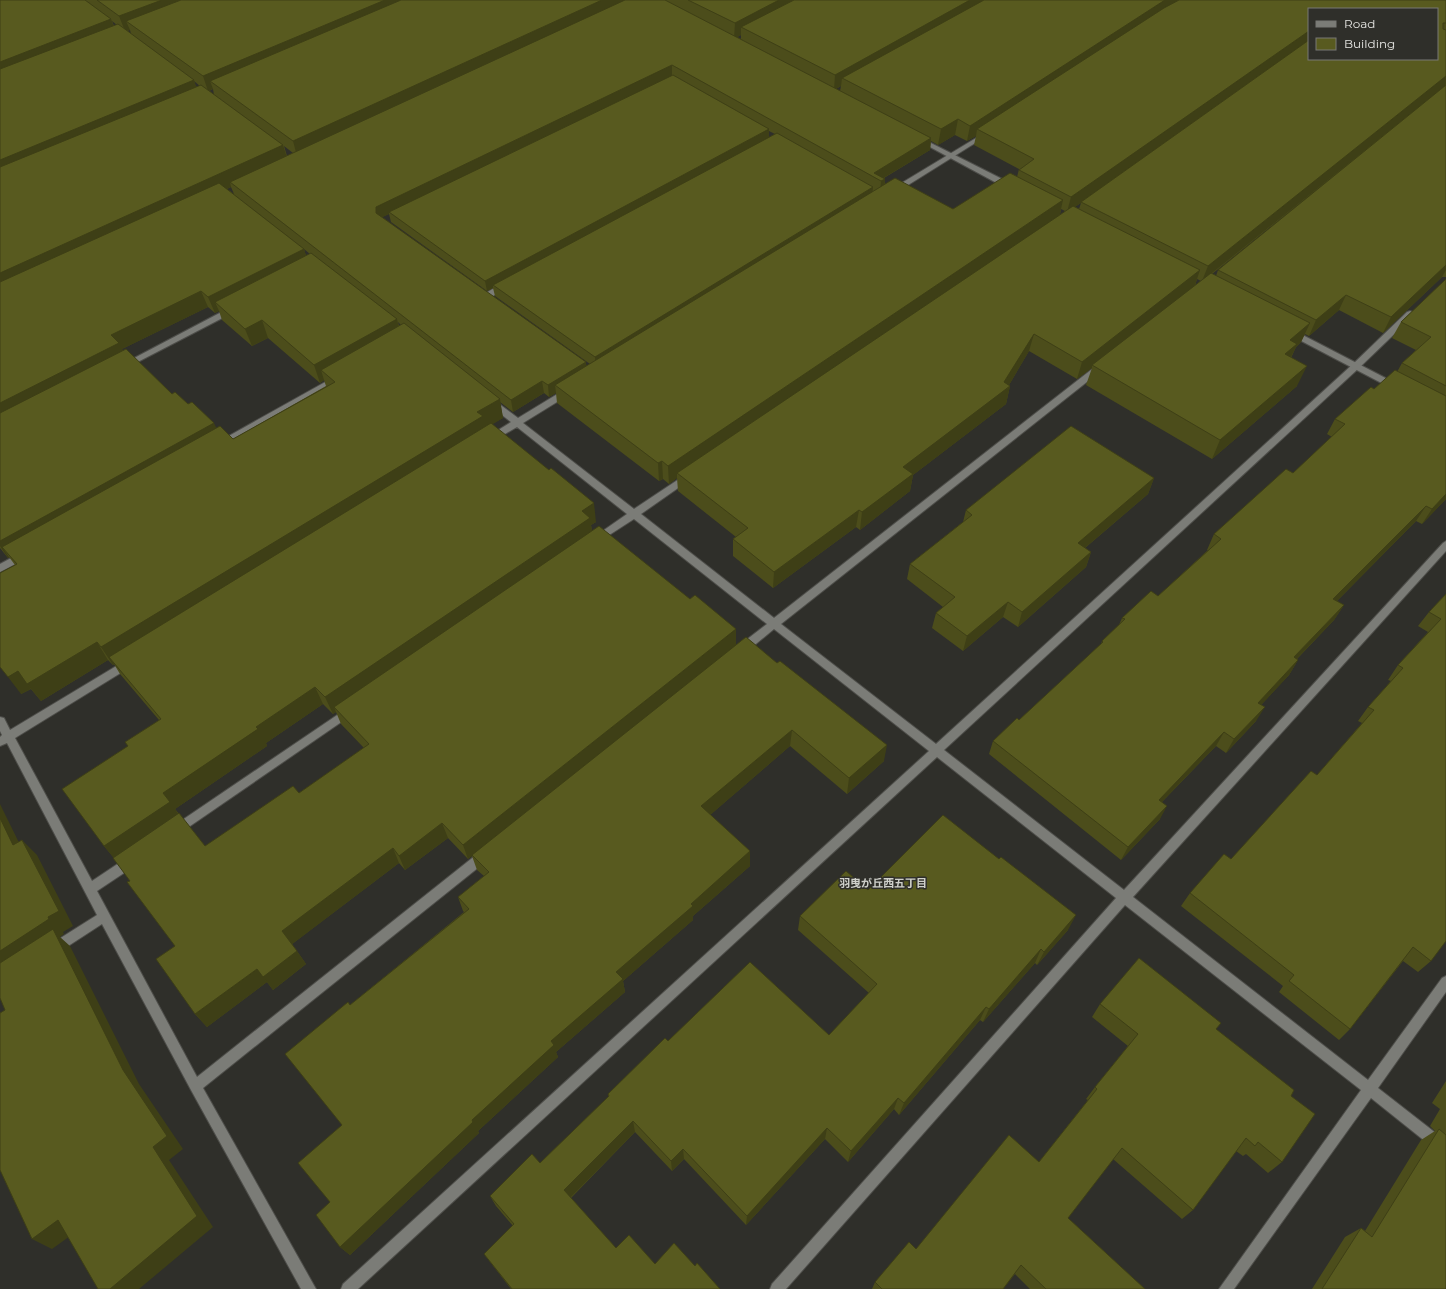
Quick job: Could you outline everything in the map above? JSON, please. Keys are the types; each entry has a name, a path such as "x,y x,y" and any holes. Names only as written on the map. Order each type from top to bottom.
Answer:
{"street":[{"path":"886,194 951,156 991,130"},
{"path":"910,134 1013,189"},
{"path":"487,296 514,281"},
{"path":"120,367 240,306"},
{"path":"348,1289 1356,366 1418,306"},
{"path":"1286,330 1404,391"},
{"path":"731,658 1104,365"},
{"path":"215,447 347,373"},
{"path":"483,444 576,386"},
{"path":"487,399 1446,1149"},
{"path":"588,546 693,474"},
{"path":"777,1289 1124,898 1446,545"},
{"path":"0,568 35,549"},
{"path":"4,739 137,657"},
{"path":"169,835 359,704"},
{"path":"0,721 4,739 105,916 195,1086 309,1289"},
{"path":"195,1086 494,847"},
{"path":"90,889 136,858"},
{"path":"46,955 105,916"},
{"path":"1226,1289 1446,982"}],"building":[{"path":"0,0 85,0 111,19 0,62"},
{"path":"97,0 162,0 119,16"},
{"path":"181,0 385,0 203,76 126,21"},
{"path":"401,0 602,0 293,141 210,81"},
{"path":"625,0 665,0 931,138 874,173 885,179 881,181 672,65 376,207 376,213 586,362 548,385 542,381 511,400 230,182"},
{"path":"688,0 779,0 735,23"},
{"path":"794,0 970,0 835,75 741,27"},
{"path":"984,0 1165,0 970,126 958,119 941,129 842,78"},
{"path":"1179,0 1446,0 1446,23 1443,23 1443,29 1446,30 1446,76 1208,266 1081,202 1308,41 1308,60 1438,60 1438,8 1308,8 1308,32 1071,197 1019,170 1034,159 977,129 1164,8"},
{"path":"118,24 194,80 0,160 0,69"},
{"path":"673,75 769,129 485,281 389,212"},
{"path":"201,85 283,145 0,273 0,167"},
{"path":"1446,85 1446,265 1391,317 1346,295 1316,320 1218,270"},
{"path":"777,133 873,187 595,357 493,285"},
{"path":"1010,173 1063,200 668,466 662,461 658,463 555,385 895,178 953,209"},
{"path":"219,183 304,249 208,297 201,291 111,335 119,343 0,403 0,282"},
{"path":"1073,206 1200,270 1082,362 1034,334 1004,382 1010,386 903,467 913,474 862,512 859,510 774,572 733,539 748,528 677,473"},
{"path":"311,253 397,319 314,365 262,320 245,329 215,302"},
{"path":"1211,273 1310,323 1290,340 1297,344 1285,354 1307,366 1220,440 1092,365"},
{"path":"1446,279 1446,386 1402,363 1431,337 1401,322"},
{"path":"404,323 500,399 477,412 483,416 101,647 97,642 27,684 18,671 8,677 0,667 0,573 17,564 2,547 220,426 233,439 335,382 321,370"},
{"path":"126,349 172,394 175,392 188,404 192,402 214,423 0,541 0,413"},
{"path":"1395,370 1446,396 1446,494 1432,509 1426,506 1333,599 1344,605 1294,657 1298,660 1258,703 1265,707 1234,739 1224,732 1159,800 1167,806 1128,847 993,741 1017,718 1019,720 1103,642 1102,641 1125,619 1122,618 1151,591 1158,596 1221,539 1214,534 1286,469 1293,473 1345,424 1335,419 1371,387 1374,389"},
{"path":"491,423 549,470 551,468 594,503 582,511 590,518 325,697 315,687 256,727 258,729 163,793 170,802 104,846 62,789 128,746 125,742 161,719 109,657"},
{"path":"1071,426 1154,478 1078,543 1091,552 1022,612 1008,602 967,636 936,613 955,597 910,564 972,515 966,510"},
{"path":"599,526 690,599 695,595 736,629 463,845 442,823 399,856 393,848 282,931 297,951 263,977 257,969 195,1014 156,959 175,946 127,882 130,881 113,858 179,813 205,846 293,786 299,793 369,744 334,707"},
{"path":"1446,594 1446,941 1431,961 1413,947 1350,1029 1289,981 1294,975 1190,893 1224,854 1231,859 1311,771 1317,775 1374,710 1368,707 1403,668 1398,665 1441,619 1429,612"},
{"path":"746,637 777,663 780,661 887,745 849,778 792,730 701,806 750,851 691,904 693,906 616,972 623,979 551,1041 554,1045 472,1120 473,1122 340,1247 316,1215 330,1202 298,1163 342,1125 285,1054 348,1002 350,1005 469,909 458,897 489,872 472,855"},
{"path":"943,815 999,859 1001,857 1076,915 1044,952 1041,949 989,1009 986,1007 904,1103 898,1098 851,1151 827,1128 747,1216 683,1149 671,1161 633,1121 564,1190 616,1248 629,1235 655,1264 674,1243 695,1266 697,1263 720,1289 512,1289 484,1254 514,1224 490,1196 532,1154 540,1163 609,1096 608,1094 665,1038 668,1041 750,962 829,1035 877,984 800,916 846,871 868,890"},
{"path":"0,818 13,845 22,840 59,911 48,917 49,919 0,951"},
{"path":"53,929 123,1070 167,1136 153,1147 197,1216 110,1289 98,1289 58,1220 32,1239 0,1170 0,1013 5,1010 0,998 0,963"},
{"path":"1139,958 1221,1023 1216,1029 1294,1090 1291,1096 1315,1114 1282,1162 1258,1142 1255,1146 1246,1138 1193,1210 1122,1148 1068,1218 1145,1289 1046,1289 1021,1265 1003,1289 882,1289 875,1282 909,1242 916,1249 1009,1135 1039,1162 1097,1089 1095,1087 1138,1034 1100,1004"},
{"path":"1439,1129 1446,1135 1446,1289 1322,1289 1361,1228 1372,1237"}],"district":[{"name":"羽曳が丘西五丁目","path":"883,883"}]}
